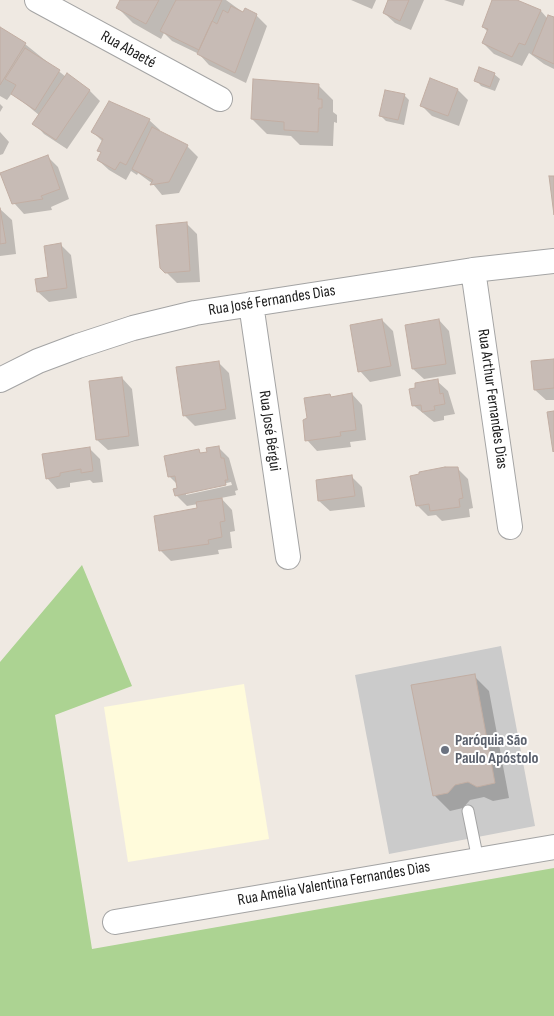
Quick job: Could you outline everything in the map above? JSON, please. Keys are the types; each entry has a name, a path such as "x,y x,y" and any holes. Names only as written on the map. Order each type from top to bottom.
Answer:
{"street":[{"name":"Rua Abaeté","path":"37,0 220,99"},
{"name":"Rua José Fernandes Dias","path":"0,380 38,361 134,328 195,313 473,270 554,261"},
{"name":"Rua Arthur Fernandes Dias","path":"473,270 510,527"},
{"name":"Rua José Bérgui","path":"251,304 288,557"},
{"name":"Rua Amélia Valentina Fernandes Dias","path":"115,922 554,847"}],"lane":[{"path":"468,811 478,860"}],"shaded area":[{"name":"Paróquia São Paulo Apóstolo","path":"501,646 535,826 389,854 355,675"},
{"path":"244,684 269,839 128,862 104,707"}],"green space":[{"path":"82,565 132,686 55,715 92,949 554,868 554,1016 0,1016 0,662"}],"building":[{"path":"120,0 159,0 146,24 116,8"},
{"path":"176,0 222,0 199,50 160,31"},
{"path":"388,0 409,0 400,21 383,13"},
{"path":"492,0 517,0 541,10 525,45 519,43 512,57 482,43 488,29 482,27"},
{"path":"231,6 243,12 245,8 257,14 235,73 197,54 212,21 217,24 223,10 228,13"},
{"path":"548,15 554,17 554,64 532,54"},
{"path":"0,27 26,43 0,85"},
{"path":"25,48 60,70 35,110 11,94 16,85 5,79"},
{"path":"479,67 495,73 490,87 474,81"},
{"path":"67,73 90,90 56,140 32,124"},
{"path":"430,78 458,89 448,116 420,106"},
{"path":"253,79 319,84 318,99 322,99 322,108 319,108 318,132 284,130 284,122 251,119"},
{"path":"385,90 405,94 398,120 379,116"},
{"path":"109,101 150,119 126,165 120,162 115,170 97,160 101,152 97,151 103,139 91,132"},
{"path":"152,127 188,145 169,182 150,185 153,180 132,169"},
{"path":"48,155 60,189 41,196 43,199 12,204 0,173"},
{"path":"549,176 554,176 554,215"},
{"path":"0,208 6,243 0,244"},
{"path":"187,222 190,271 165,273 160,268 156,225"},
{"path":"61,243 67,288 37,292 35,279 48,277 44,246"},
{"path":"382,319 391,366 358,372 350,325"},
{"path":"439,319 446,364 412,369 405,325"},
{"path":"554,359 554,388 534,390 531,361"},
{"path":"219,361 226,409 183,416 176,367"},
{"path":"122,377 129,436 96,440 89,381"},
{"path":"438,379 440,394 443,393 445,404 434,406 435,410 422,412 421,405 412,406 409,389 415,388 415,383"},
{"path":"352,393 356,430 340,432 341,436 305,441 303,420 307,418 304,398 330,394 331,397"},
{"path":"554,411 554,451 553,452 547,412"},
{"path":"219,446 221,458 224,458 228,480 225,480 226,485 175,496 173,489 177,488 175,476 168,477 164,456 199,449 200,453 207,452 206,448"},
{"path":"90,447 93,471 81,473 81,469 60,473 60,476 46,479 42,454"},
{"path":"445,467 458,467 463,498 459,499 460,507 430,511 429,504 416,506 410,476 419,474 419,472"},
{"path":"352,475 355,496 318,501 316,480"},
{"path":"222,498 225,521 220,522 222,537 208,540 209,544 159,551 154,516 197,508 196,502"},
{"path":"475,674 495,783 477,787 468,782 455,785 448,793 433,796 411,685"}],"place":[{"name":"Paróquia São Paulo Apóstolo","path":"445,750"}]}
